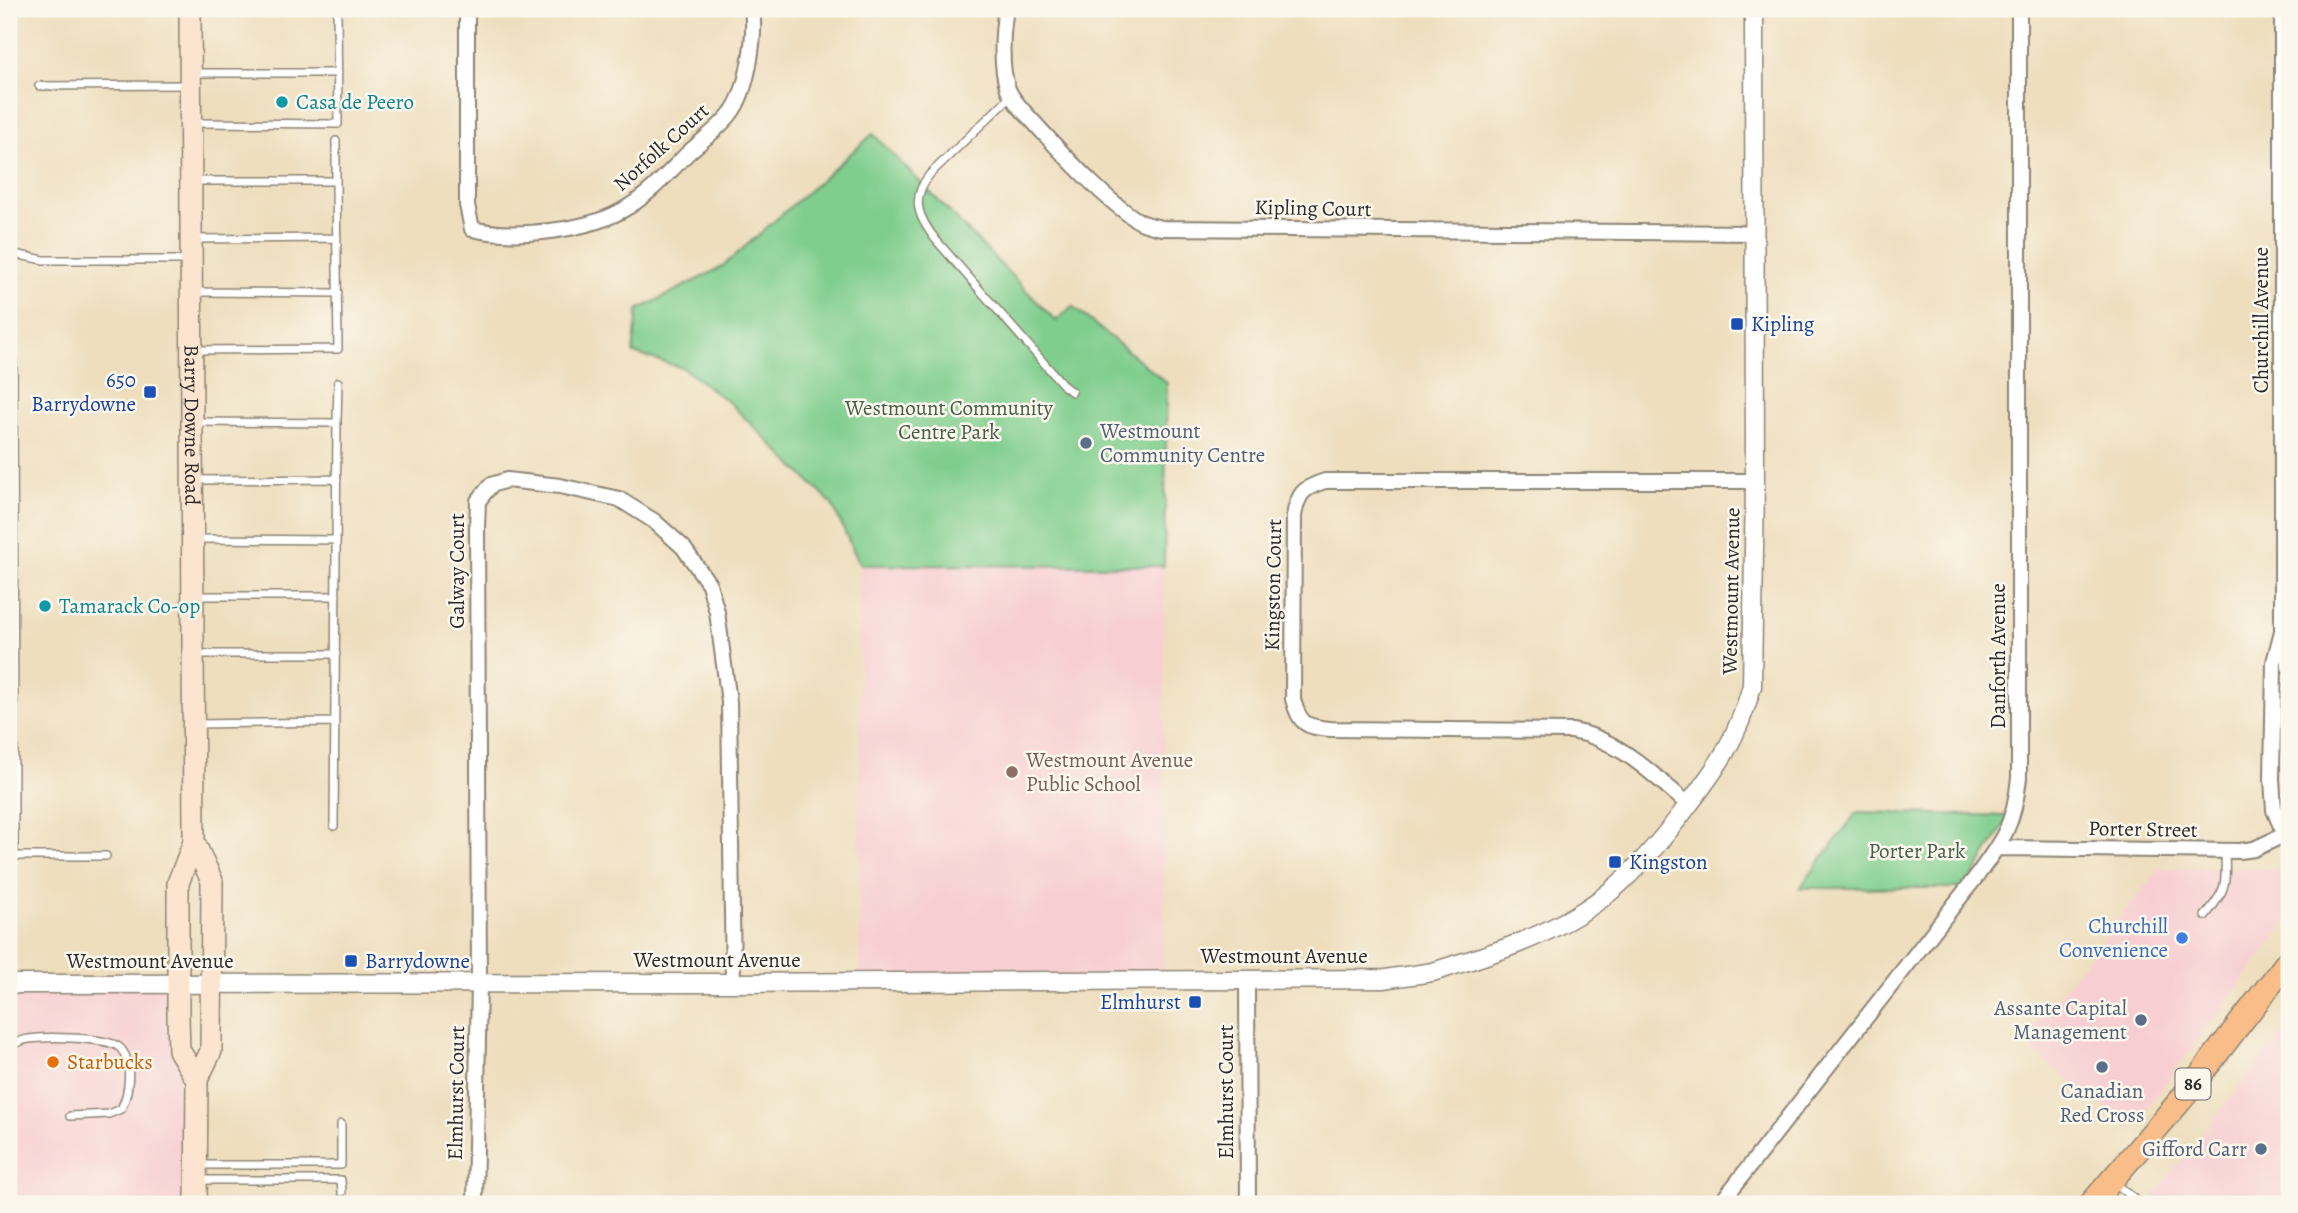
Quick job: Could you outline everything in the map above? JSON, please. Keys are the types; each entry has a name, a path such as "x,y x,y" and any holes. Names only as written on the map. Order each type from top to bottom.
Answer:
{"main road":[{"name":"Barry Downe Road","path":"190,9 194,842 178,883 178,984 179,1050 197,1080"},
{"name":"Barry Downe Road","path":"194,842 212,881 211,1051 197,1080 196,1204"},
{"name":"86","path":"2091,1204 2180,1101 2289,960"}],"street":[{"name":"Norfolk Court","path":"467,9 467,205 472,229 489,233 571,227 627,208 645,194 732,112 741,92 750,56 751,9"},
{"name":"Kipling Court","path":"1006,9 1003,22 1005,74 1015,102 1071,162 1122,208 1147,225 1162,228 1755,233"},
{"name":"Westmount Avenue","path":"9,984 1385,979 1434,971 1522,942 1589,907 1642,862 1689,805 1730,746 1752,687 1755,481 1754,9"},
{"name":"Danforth Avenue","path":"1720,1204 1997,848 2008,831 2014,811 2019,778 2020,9"},
{"name":"Churchill Avenue","path":"2282,9 2282,631 2274,662 2272,779 2274,810 2287,840"},
{"name":"Galway Court","path":"479,982 478,501 491,485 507,480 560,486 619,499 654,521 683,547 709,584 717,612 729,702 733,983"},
{"name":"Kingston Court","path":"1689,805 1617,748 1587,733 1330,729 1304,723 1297,715 1293,699 1294,516 1297,500 1307,486 1325,481 1755,481"},
{"name":"Churchill Avenue","path":"2282,631 2289,667"},
{"path":"2287,840 2289,804"},
{"name":"Porter Street","path":"1997,848 2225,851 2254,849 2287,840"},
{"name":"Elmhurst Court","path":"1247,979 1248,1204"},
{"name":"Elmhurst Court","path":"475,1204 479,982"}],"lane":[{"path":"191,123 338,124 337,9"},
{"path":"39,86 338,73"},
{"path":"1011,95 930,174 918,194 918,205 928,230 936,240 1072,392"},
{"path":"192,350 338,349 336,141"},
{"path":"191,181 337,181"},
{"path":"191,239 337,238"},
{"path":"9,253 44,260 192,260"},
{"path":"192,292 338,293"},
{"path":"9,298 12,302 13,323 11,856 106,856"},
{"path":"334,826 338,382"},
{"path":"192,422 337,423"},
{"path":"193,480 337,479"},
{"path":"193,539 337,540"},
{"path":"193,596 336,596"},
{"path":"194,654 336,654"},
{"path":"194,724 335,722"},
{"path":"2205,916 2222,896 2226,884 2225,851"},
{"path":"9,1051 19,1041 36,1039 107,1041 120,1047 125,1057 129,1079 127,1098 121,1109 110,1114 70,1116"},
{"path":"196,1172 341,1165 341,1124"},
{"path":"196,1172 341,1180 342,1192"},
{"path":"2111,1181 2141,1204"},
{"path":"9,1200 16,1204"}],"shaded area":[{"name":"Westmount Avenue Public School","path":"860,565 1164,566 1164,978 859,981"},
{"path":"2160,868 2286,869 2289,874 2289,920 2131,1129 2022,1042"},
{"path":"9,985 177,985 177,1050 197,1080 195,1204 9,1204"},
{"path":"2289,1025 2289,1204 2147,1204"}],"green space":[{"name":"Westmount Community Centre Park","path":"873,134 1056,321 1072,306 1167,383 1164,566 860,565 832,504 731,404 683,368 633,353 638,310 722,267"},
{"name":"Porter Park","path":"1857,812 2010,816 1965,888 1800,888"}],"place":[{"name":"Casa de Peero","path":"282,102"},
{"name":"Kipling","path":"1737,324"},
{"name":"650 Barrydowne","path":"150,392"},
{"name":"Westmount Community Centre","path":"1086,443"},
{"name":"Tamarack Co-op","path":"45,606"},
{"name":"Westmount Avenue Public School","path":"1012,772"},
{"name":"Kingston","path":"1615,862"},
{"name":"Churchill Convenience","path":"2182,938"},
{"name":"Barrydowne","path":"351,961"},
{"name":"Elmhurst","path":"1195,1002"},
{"name":"Assante Capital Management","path":"2141,1020"},
{"name":"Starbucks","path":"53,1062"},
{"name":"Canadian Red Cross","path":"2102,1067"},
{"name":"Gifford Carr","path":"2261,1149"}]}
